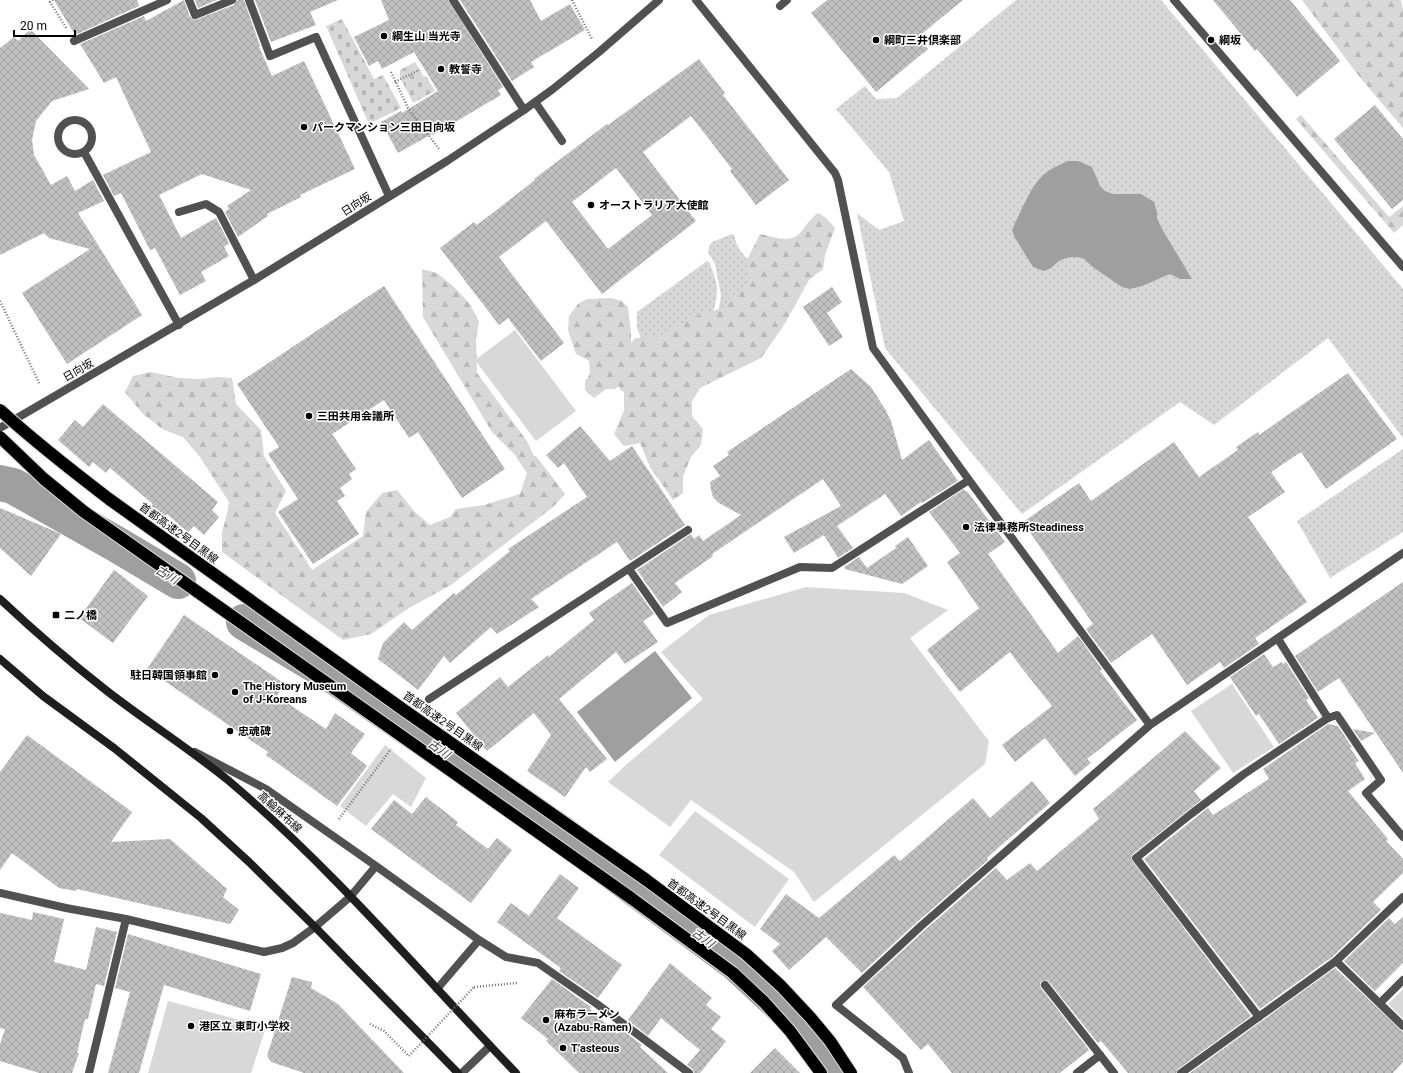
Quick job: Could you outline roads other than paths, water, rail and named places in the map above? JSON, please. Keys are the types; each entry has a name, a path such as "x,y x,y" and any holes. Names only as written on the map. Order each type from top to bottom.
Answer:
{"highway":[{"name":"首都高速2号目黒線","path":"0,410 30,438 103,494 401,708 644,879 746,954 781,986 810,1016 830,1041 852,1073"},
{"path":"0,437 44,479 83,510 631,898 733,973 764,1002 790,1031 821,1073"}],"main road":[{"name":"高輪麻布線","path":"0,599 25,622 108,691 187,748 229,781 283,829 350,897 516,1073"},
{"path":"0,659 43,696 120,752 201,818 249,862 315,927 458,1073"}],"street":[{"path":"74,41 167,0"},
{"path":"189,0 195,15 232,0"},
{"path":"249,0 270,56 316,37 389,196"},
{"path":"453,0 524,110"},
{"name":"日向坂","path":"0,428 179,325 447,161 535,102 599,52 659,0"},
{"path":"696,0 835,173 838,180 873,348 1150,725"},
{"path":"780,6 787,0"},
{"path":"1174,0 1403,267"},
{"path":"535,102 562,142"},
{"path":"81,120 90,127 93,138 88,148 84,152 79,154 67,153 59,144 58,132 65,123 81,120"},
{"path":"84,152 179,325"},
{"path":"179,212 206,204 219,212 254,280"},
{"path":"629,569 667,623 800,567 832,568 969,480"},
{"path":"429,699 688,530"},
{"path":"909,1073 903,1058 836,1005 921,926 1150,725 1403,553"},
{"path":"1278,639 1328,718"},
{"path":"1259,1017 1136,858 1244,774 1328,718 1337,715 1381,780 1366,793 1403,838"},
{"path":"187,748 266,789 479,940 506,957 538,963 597,1004 689,1073"},
{"path":"0,893 66,908 126,919 264,952 282,948 293,943 315,927 350,897 376,866"},
{"path":"1181,1073 1336,961 1403,897"},
{"path":"89,1073 126,919"},
{"path":"437,989 479,940"},
{"path":"1336,961 1403,1026"},
{"path":"1380,1003 1403,980"},
{"path":"1045,985 1114,1073"},
{"path":"462,1073 490,1046"},
{"path":"1077,1073 1100,1055"}],"waterway":[{"name":"古川","path":"0,483 13,486 178,581"},
{"name":"古川","path":"244,622 334,676 559,832 736,963 794,1017 836,1073"}],"place":[{"name":"綱生山 当光寺","path":"384,36"},
{"name":"綱町三井倶楽部","path":"876,40"},
{"name":"綱坂","path":"1211,40"},
{"name":"教誓寺","path":"441,69"},
{"name":"パークマンション三田日向坂","path":"304,127"},
{"name":"オーストラリア大使館","path":"591,205"},
{"name":"三田共用会議所","path":"309,416"},
{"name":"法律事務所Steadiness","path":"966,527"},
{"name":"二ノ橋","path":"56,615"},
{"name":"駐日韓国領事館","path":"215,675"},
{"name":"The History Museum of J-Koreans","path":"235,692"},
{"name":"忠魂碑","path":"230,731"},
{"name":"麻布ラーメン (Azabu-Ramen)","path":"546,1020"},
{"name":"港区立 東町小学校","path":"191,1026"},
{"name":"T’asteous","path":"563,1048"}]}
